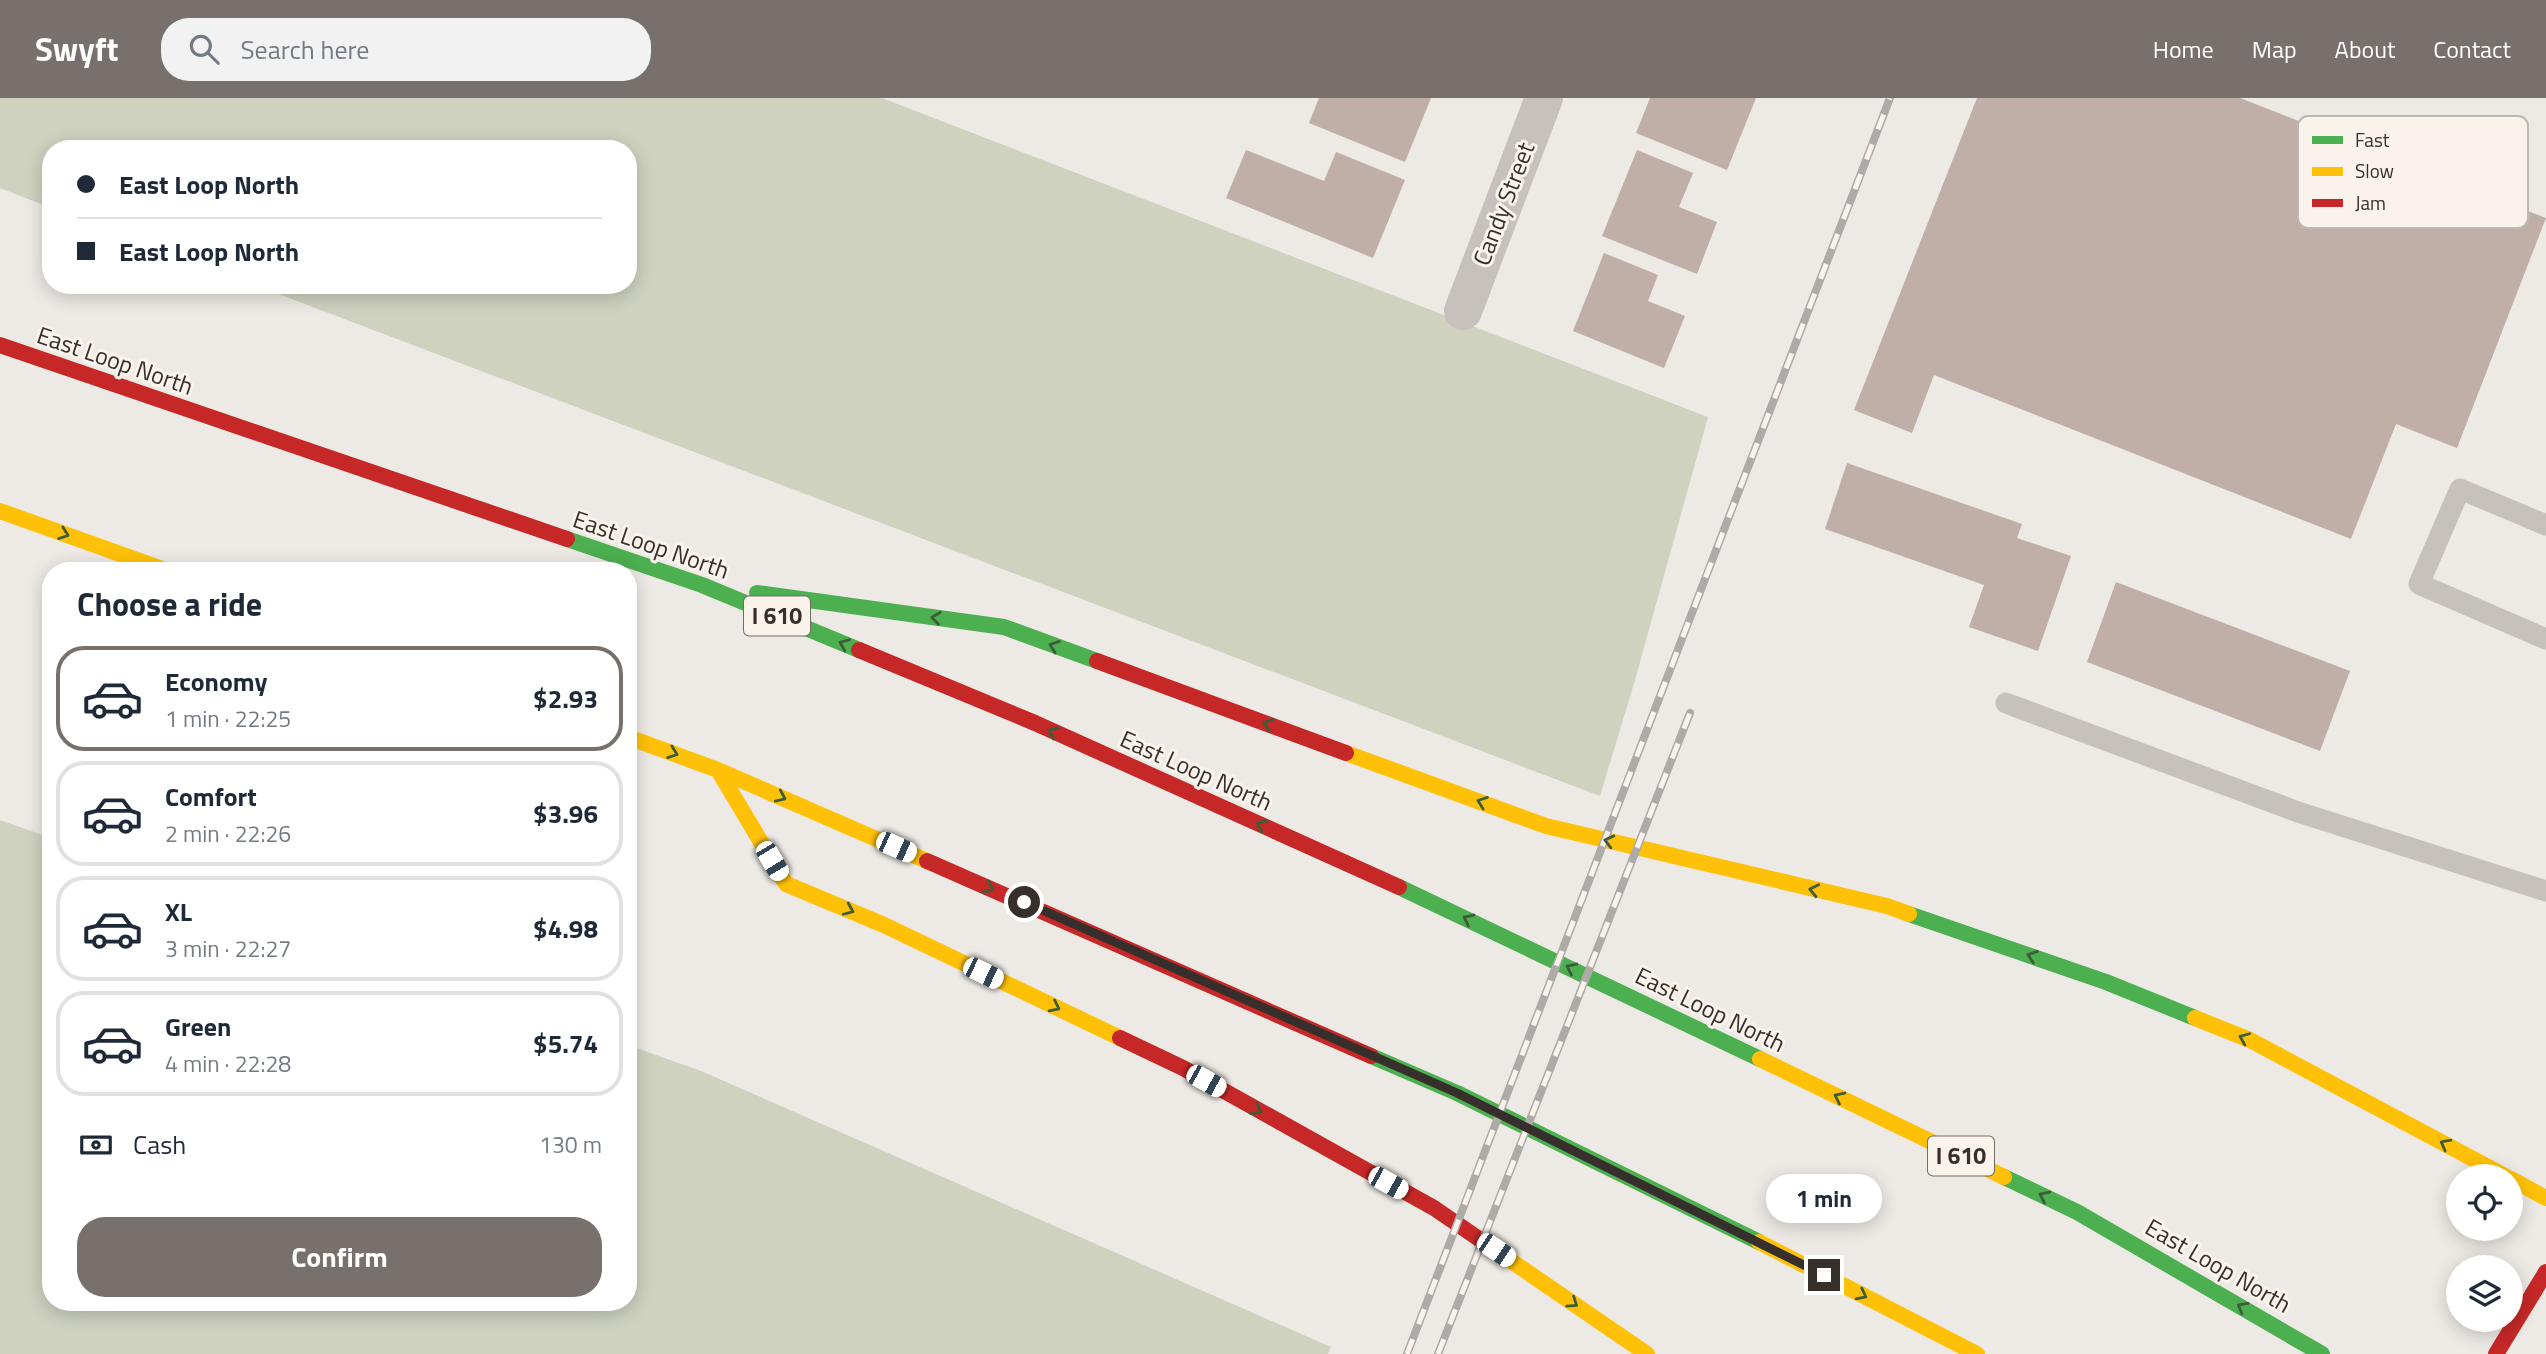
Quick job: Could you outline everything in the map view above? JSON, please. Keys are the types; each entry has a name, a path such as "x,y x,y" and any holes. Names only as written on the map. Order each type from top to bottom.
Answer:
{"main road":[{"name":"East Loop North","path":"0,345 635,562"},
{"path":"0,511 143,562"},
{"name":"East Loop North","path":"637,563 702,585 1035,723 1435,903 2077,1212 2322,1354"},
{"path":"702,585 1004,627 1546,826 1887,906 2106,982 2250,1040 2482,1164"},
{"path":"637,740 718,769 1457,1093 1790,1257 1977,1354"},
{"path":"718,769 786,884 884,925 1183,1068 1434,1208 1647,1354"},
{"path":"2523,1186 2546,1198"},
{"path":"2496,1354 2546,1272"}],"street":[{"name":"Candy Street","path":"1463,311 1544,98"}],"lane":[{"path":"2546,525 2460,489 2419,584 2546,639"},
{"path":"2006,703 2298,811 2546,891"}],"green space":[{"path":"0,98 882,98 1708,417 1600,796 279,294 637,294 637,140 42,140 42,204 0,188"},
{"path":"0,820 42,835 42,1311 637,1311 637,1048 701,1071 1331,1347 1328,1354 0,1354"}],"building":[{"path":"1319,98 1431,98 1405,162 1309,123"},
{"path":"1650,98 1756,98 1727,170 1636,133"},
{"path":"1977,98 2240,98 2298,121 2298,228 2528,228 2528,211 2546,218 2457,448 2396,424 2351,539 1934,375 1912,433 1854,410"},
{"path":"1246,150 1324,181 1336,152 1405,180 1373,258 1226,198"},
{"path":"1637,150 1693,173 1679,207 1717,222 1697,274 1602,236"},
{"path":"1604,253 1658,275 1648,301 1685,316 1664,368 1573,331"},
{"path":"1847,463 2022,524 2017,538 2071,556 2038,651 1969,627 1984,585 1825,529"},
{"path":"2116,582 2350,671 2320,751 2087,662"}],"railway":[{"path":"1407,1354 1890,98"},
{"path":"1438,1354 1690,713"}],"traffic: fast":[{"path":"567,539 634,562"},
{"path":"637,563 702,585 859,650"},
{"path":"757,593 1004,627 1097,661"},
{"path":"1399,887 1760,1059"},
{"path":"1909,914 2106,982 2195,1018"},
{"path":"1371,1056 1457,1093 1759,1242"},
{"path":"2004,1177 2077,1212 2322,1354"}],"traffic: slow":[{"path":"0,511 143,562"},
{"path":"637,740 718,770 927,861"},
{"path":"1346,753 1546,826 1887,906 1909,914"},
{"path":"718,770 786,884 884,925 1120,1038"},
{"path":"2195,1018 2250,1040 2482,1164"},
{"path":"1760,1059 2004,1177"},
{"path":"2523,1186 2546,1198"},
{"path":"1759,1242 1977,1354"},
{"path":"1501,1254 1647,1354"}],"traffic: jam":[{"path":"0,345 567,539"},
{"path":"859,650 1035,723 1399,887"},
{"path":"1097,661 1346,753"},
{"path":"927,861 1371,1056"},
{"path":"1120,1038 1183,1068 1434,1208 1501,1254"},
{"path":"2496,1354 2546,1272"}],"route":[{"path":"1024,902 1457,1093 1824,1275"}]}
